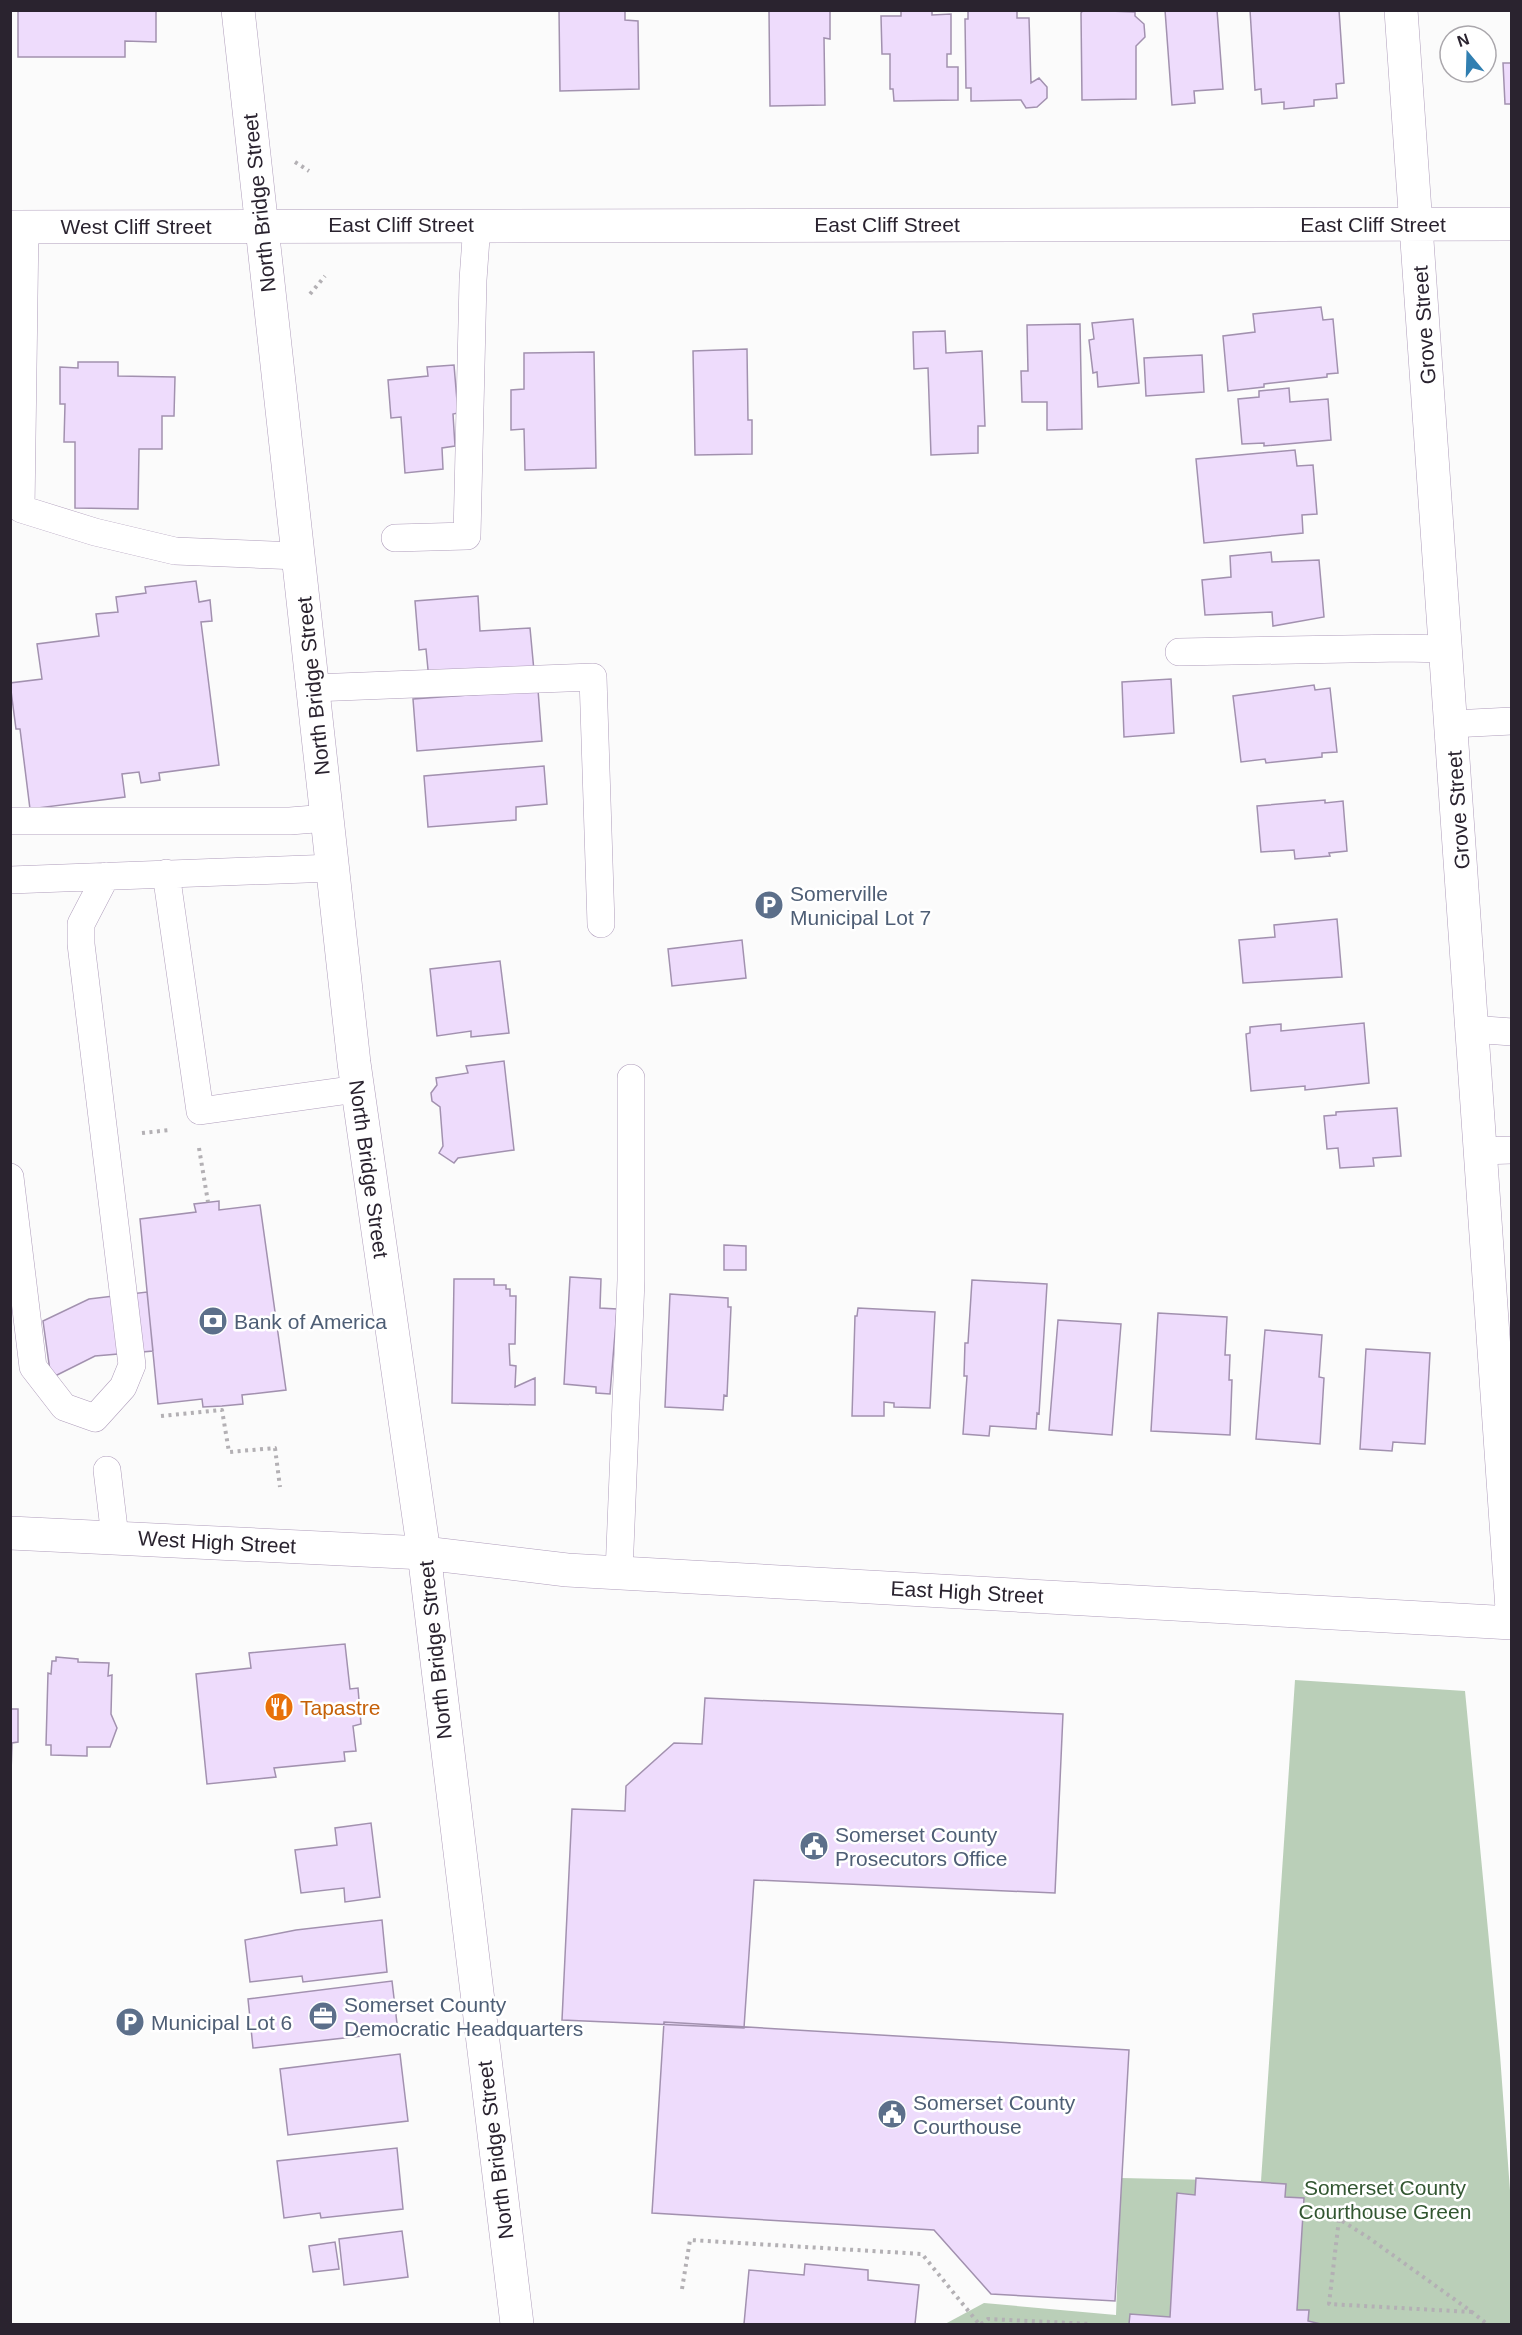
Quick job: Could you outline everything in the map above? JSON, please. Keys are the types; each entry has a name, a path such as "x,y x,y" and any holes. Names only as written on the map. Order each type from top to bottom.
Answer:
{"street":[{"name":"North Bridge Street","path":"238,10 357,1089 424,1553 517,2325"},
{"name":"Grove Street","path":"1401,10 1472,1029 1496,1151 1512,1609"},
{"name":"East Cliff Street","path":"262,224 1512,224"},
{"name":"West Cliff Street","path":"18,226 262,224"},
{"name":"West High Street","path":"10,1533 424,1553"},
{"name":"East High Street","path":"424,1553 619,1573 1512,1623"}],"lane":[{"path":"395,538 467,536 473,280 477,224"},
{"path":"18,226 22,446 16,509 95,532 175,551 298,556"},
{"path":"1179,652 1446,649"},
{"path":"313,688 593,677 601,924"},
{"path":"1452,724 1512,721"},
{"path":"10,821 290,821 327,818"},
{"path":"10,880 333,868"},
{"path":"166,873 200,1111 357,1089"},
{"path":"10,1177 33,1367 64,1407 95,1418 123,1387 132,1365 81,944 81,924 91,900 106,876"},
{"path":"1472,1029 1512,1032"},
{"path":"619,1573 631,1280 631,1078"},
{"path":"107,1470 115,1537"}],"path":[{"path":"294,161 309,171"},
{"path":"310,295 324,276"},
{"path":"197,1138 208,1202"},
{"path":"161,1416 222,1408 229,1452 275,1448 280,1487"},
{"path":"1472,2312 1329,2304 1339,2219 1370,2238 1472,2312 1486,2325"},
{"path":"682,2289 690,2240 922,2254 980,2325 988,2319 1091,2325"}],"green space":[{"name":"Somerset County Courthouse Green","path":"1295,1680 1465,1691 1500,2055 1511,2204 1511,2324 945,2324 984,2303 1116,2315 1121,2178 1261,2181"}],"building":[{"path":"18,10 156,10 156,42 125,41 125,57 18,57"},
{"path":"559,10 625,10 625,20 638,21 639,89 560,91"},
{"path":"769,10 830,10 830,39 824,38 825,105 770,106"},
{"path":"901,10 932,10 932,15 951,14 951,54 947,54 947,67 958,67 958,100 894,101 893,89 890,89 890,54 882,54 881,16 901,16"},
{"path":"968,10 1017,10 1017,18 1029,18 1031,83 1039,78 1047,87 1047,98 1037,107 1026,108 1021,100 971,101 971,88 966,88 965,19 968,19"},
{"path":"1083,10 1135,12 1135,16 1144,24 1145,37 1136,46 1136,99 1082,100 1081,13"},
{"path":"1165,10 1217,10 1223,89 1194,91 1195,103 1172,105"},
{"path":"1250,10 1339,10 1344,83 1336,84 1337,98 1314,100 1314,106 1284,109 1284,102 1262,104 1261,89 1255,90"},
{"path":"1503,63 1512,63 1512,104 1505,104"},
{"path":"1321,307 1323,320 1333,319 1338,373 1327,374 1327,377 1264,384 1264,387 1228,391 1223,336 1255,332 1253,314"},
{"path":"1133,319 1139,383 1098,387 1097,372 1093,373 1089,340 1094,339 1092,323"},
{"path":"1080,324 1082,429 1047,430 1047,402 1022,402 1021,371 1028,371 1027,325"},
{"path":"945,331 946,353 982,351 985,426 978,426 978,453 931,455 928,368 914,369 913,332"},
{"path":"747,349 748,420 752,420 752,454 695,455 693,351"},
{"path":"594,352 596,468 525,470 524,429 511,430 511,390 524,389 524,353"},
{"path":"1202,355 1204,392 1146,396 1144,358"},
{"path":"78,362 118,362 118,376 175,377 174,416 162,416 162,449 139,449 138,509 75,508 75,442 64,442 65,404 60,404 60,367 78,368"},
{"path":"454,365 458,413 453,414 455,446 442,448 443,469 405,473 401,417 391,418 388,380 428,376 427,367"},
{"path":"1289,388 1290,402 1328,399 1331,440 1264,446 1264,443 1242,444 1238,399 1259,397 1259,391"},
{"path":"1295,450 1297,466 1313,465 1317,514 1302,515 1303,533 1204,543 1196,459"},
{"path":"1271,552 1272,562 1319,560 1324,617 1273,626 1272,612 1205,615 1202,580 1231,577 1230,556"},
{"path":"196,581 199,602 210,600 212,621 201,622 219,765 159,773 160,780 141,783 139,772 122,774 125,797 30,809 20,729 16,729 10,683 42,679 37,644 99,636 96,614 118,612 116,597 146,593 145,587"},
{"path":"478,596 480,631 530,628 534,671 429,680 426,649 419,650 415,601"},
{"path":"1171,679 1174,733 1124,737 1122,682"},
{"path":"1314,685 1315,690 1330,688 1337,752 1322,753 1322,757 1266,763 1265,759 1241,762 1233,696"},
{"path":"538,690 542,741 417,751 413,699"},
{"path":"544,766 547,804 516,807 516,820 428,827 424,776"},
{"path":"1325,800 1325,803 1343,801 1347,851 1329,853 1330,856 1295,859 1294,850 1261,852 1257,806"},
{"path":"1337,919 1342,977 1243,983 1239,940 1275,937 1274,925"},
{"path":"742,940 746,978 672,986 668,949"},
{"path":"500,961 509,1033 471,1037 471,1031 437,1036 430,969"},
{"path":"1364,1023 1369,1083 1305,1090 1305,1086 1251,1091 1246,1034 1250,1033 1250,1027 1281,1024 1281,1031"},
{"path":"504,1061 514,1150 458,1158 454,1163 439,1153 443,1146 440,1107 432,1101 431,1093 437,1085 436,1078 468,1073 466,1066"},
{"path":"1397,1108 1401,1156 1373,1158 1374,1166 1340,1168 1338,1148 1327,1149 1324,1116 1336,1115 1336,1112"},
{"name":"Bank of America","path":"219,1201 219,1210 260,1205 286,1390 242,1395 243,1404 203,1407 202,1399 158,1404 140,1219 196,1212 194,1204"},
{"path":"724,1245 746,1246 746,1270 724,1270"},
{"path":"570,1277 601,1279 600,1308 617,1309 610,1394 596,1393 596,1387 564,1384"},
{"path":"454,1279 494,1279 494,1285 506,1285 506,1289 510,1289 510,1296 516,1296 515,1344 509,1344 510,1365 516,1366 515,1387 535,1378 535,1405 452,1403"},
{"path":"972,1280 1047,1284 1039,1414 1037,1413 1036,1429 990,1426 989,1436 963,1434 967,1376 964,1376 965,1343 968,1343"},
{"path":"147,1292 153,1351 95,1356 51,1378 43,1321 89,1299"},
{"path":"670,1294 728,1298 728,1307 731,1307 727,1396 724,1395 723,1410 665,1407"},
{"path":"858,1308 935,1312 930,1408 894,1407 894,1403 884,1402 884,1416 852,1416 855,1316 857,1316"},
{"path":"1158,1313 1227,1317 1225,1355 1230,1355 1229,1380 1232,1380 1230,1435 1151,1431"},
{"path":"1058,1320 1121,1324 1112,1435 1049,1430"},
{"path":"1265,1330 1322,1335 1319,1377 1324,1378 1320,1444 1256,1439"},
{"path":"1366,1349 1430,1353 1425,1444 1393,1442 1392,1451 1360,1449"},
{"name":"Tapastre","path":"345,1644 350,1689 358,1688 361,1724 353,1726 356,1751 344,1752 345,1761 274,1768 276,1777 207,1784 196,1674 251,1668 249,1653"},
{"path":"56,1657 78,1659 78,1662 109,1663 108,1676 112,1675 111,1714 117,1728 110,1747 87,1747 87,1756 51,1755 51,1745 46,1745 48,1673 51,1674 52,1661 56,1661"},
{"name":"Somerset County Prosecutors Office","path":"705,1698 1063,1714 1055,1893 754,1880 744,2028 562,2020 572,1809 625,1811 626,1786 674,1743 702,1744"},
{"path":"10,1709 18,1709 18,1742 12,1743 11,1773"},
{"path":"371,1823 380,1897 345,1902 344,1888 301,1893 295,1850 337,1845 335,1828"},
{"path":"382,1920 387,1972 303,1982 302,1976 250,1982 245,1940 296,1930"},
{"name":"Somerset County Democratic Headquarters","path":"392,1981 398,2032 253,2048 248,1999"},
{"name":"Somerset County Courthouse","path":"664,2022 1129,2050 1115,2301 991,2294 934,2230 652,2213"},
{"path":"400,2054 408,2121 288,2135 280,2069"},
{"path":"397,2148 403,2209 321,2218 320,2213 284,2218 277,2161"},
{"path":"1196,2178 1286,2184 1285,2197 1304,2198 1297,2310 1309,2310 1308,2321 1321,2324 1129,2324 1130,2314 1170,2317 1177,2193 1195,2195"},
{"path":"402,2231 408,2277 344,2285 339,2239"},
{"path":"335,2242 339,2269 313,2272 309,2246"},
{"path":"805,2264 868,2270 868,2280 919,2285 915,2324 744,2324 749,2270 804,2275"}],"place":[{"name":"Somerville Municipal Lot 7","path":"769,905"},
{"name":"Bank of America","path":"213,1321"},
{"name":"Tapastre","path":"279,1707"},
{"name":"Somerset County Prosecutors Office","path":"814,1846"},
{"name":"Somerset County Democratic Headquarters","path":"323,2016"},
{"name":"Municipal Lot 6","path":"130,2022"},
{"name":"Somerset County Courthouse","path":"892,2114"}]}
